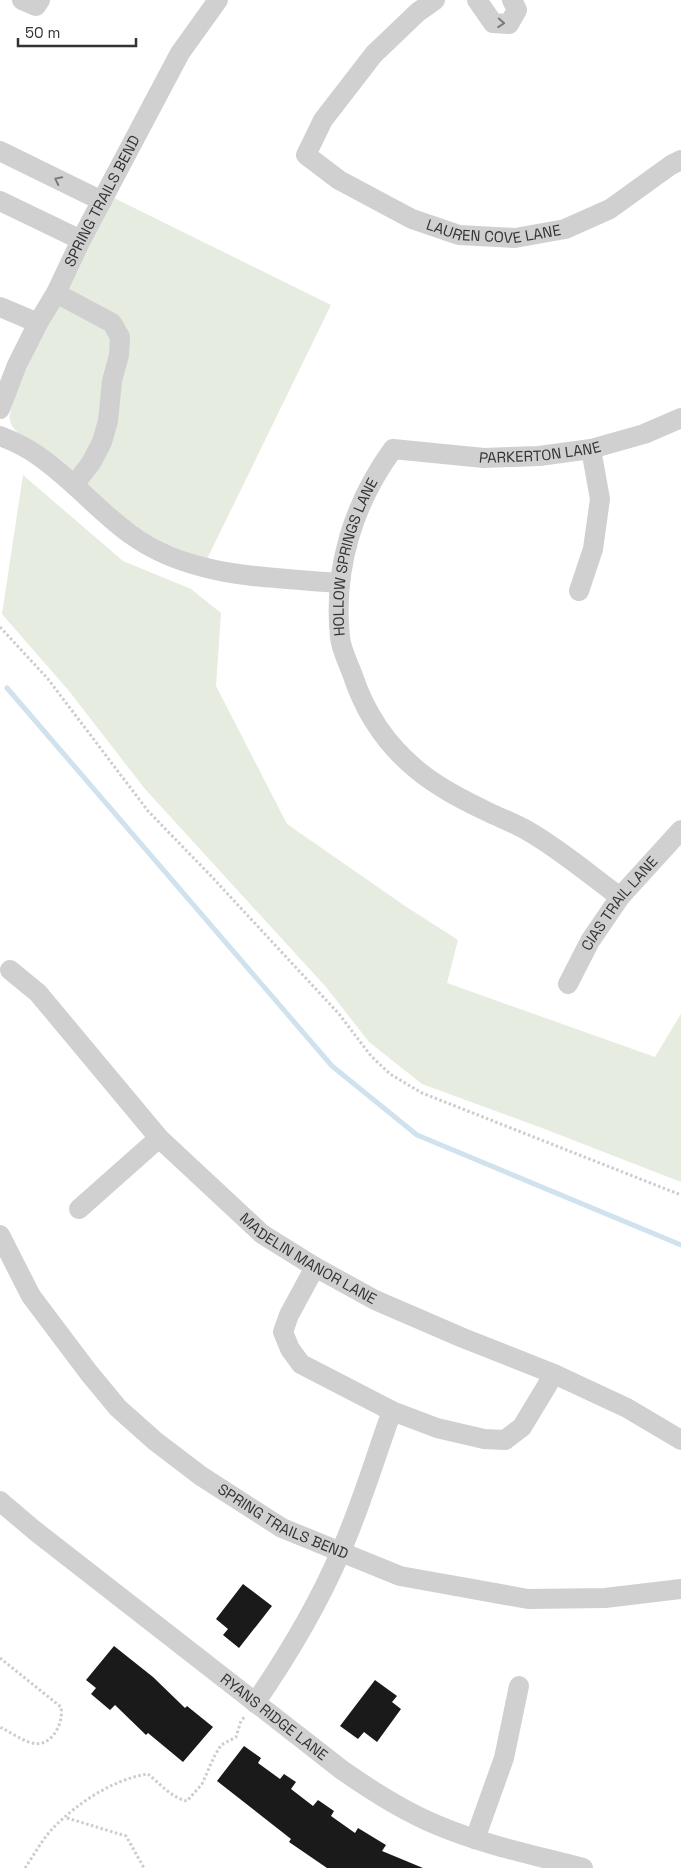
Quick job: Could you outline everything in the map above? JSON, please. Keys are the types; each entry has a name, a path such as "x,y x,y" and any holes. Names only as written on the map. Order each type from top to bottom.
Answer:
{"street":[{"name":"SPRING TRAILS BEND","path":"0,409 17,365 38,323 56,292 81,240 180,53 218,0"},
{"name":"LAUREN COVE LANE","path":"435,0 418,12 374,54 323,120 306,155 339,180 412,219 459,235 514,238 564,229 610,209 671,165 681,160"},
{"path":"477,0 493,23 510,24 517,10 512,0"},
{"path":"0,151 102,201"},
{"path":"0,201 81,240"},
{"path":"56,292 112,323 120,337 119,355 112,381 108,421 102,442 91,463 74,485"},
{"path":"0,307 38,323"},
{"name":"PARKERTON LANE","path":"393,449 484,458 539,456 591,449 644,434 681,418"},
{"path":"0,436 37,455 130,535 159,552 199,567 244,575 338,583"},
{"name":"HOLLOW SPRINGS LANE","path":"393,449 377,472 361,502 347,543 338,583 340,639 368,712 389,741 416,769 445,789 527,830 620,898"},
{"path":"579,591 593,549 600,499 591,449"},
{"name":"CIAS TRAIL LANE","path":"568,984 590,941 620,898 681,830"},
{"name":"MADELIN MANOR LANE","path":"10,970 38,993 159,1138 262,1234 315,1267 375,1300 554,1374 627,1408 681,1440"},
{"path":"79,1209 159,1138"},
{"name":"SPRING TRAILS BEND","path":"0,1236 31,1296 118,1408 155,1441 201,1476 282,1528 400,1576 528,1599 605,1598 681,1589"},
{"path":"315,1267 289,1315 283,1332 290,1349 302,1364 392,1411 437,1428 484,1439 505,1440 522,1427 554,1374"},
{"path":"254,1703 283,1662 341,1551 392,1411"},
{"name":"RYANS RIDGE LANE","path":"0,1501 34,1530 254,1703 342,1770 387,1800 436,1825 474,1839 583,1868"},
{"path":"474,1839 504,1758 519,1686"}],"path":[{"path":"0,627 48,679 148,811 339,1014 371,1056 390,1074 422,1093 681,1196"},
{"path":"0,1658 61,1707 63,1716 59,1730 43,1743 32,1743 0,1727"},
{"path":"25,1868 54,1828 87,1800 110,1786 148,1774 181,1800 187,1801 202,1784 221,1745 236,1737 241,1721 254,1703"},
{"path":"66,1817 126,1836 144,1868"}],"shaded area":[{"path":"114,198 331,305 207,559 162,542 134,525 57,460 15,430 10,421 12,406 21,381 72,276"},
{"path":"23,475 123,561 191,589 221,613 216,686 287,824 405,906 458,940 447,983 655,1057 681,1014 681,1182 422,1084 369,1042 326,987 145,789 69,691 2,614"}],"building":[{"path":"243,1584 272,1606 239,1648 223,1635 228,1629 216,1619"},
{"path":"114,1646 153,1677 185,1708 187,1706 213,1727 183,1762 148,1733 146,1735 115,1705 110,1710 91,1694 96,1688 86,1680"},
{"path":"375,1680 397,1696 392,1702 401,1709 377,1742 364,1732 358,1739 340,1726"},
{"path":"244,1746 261,1758 258,1763 280,1779 284,1774 296,1782 291,1789 313,1806 318,1800 334,1811 331,1816 355,1833 358,1828 386,1845 382,1851 423,1868 327,1868 289,1842 291,1839 217,1781"}],"waterway":[{"path":"7,688 332,1066 417,1135 681,1245"}]}
